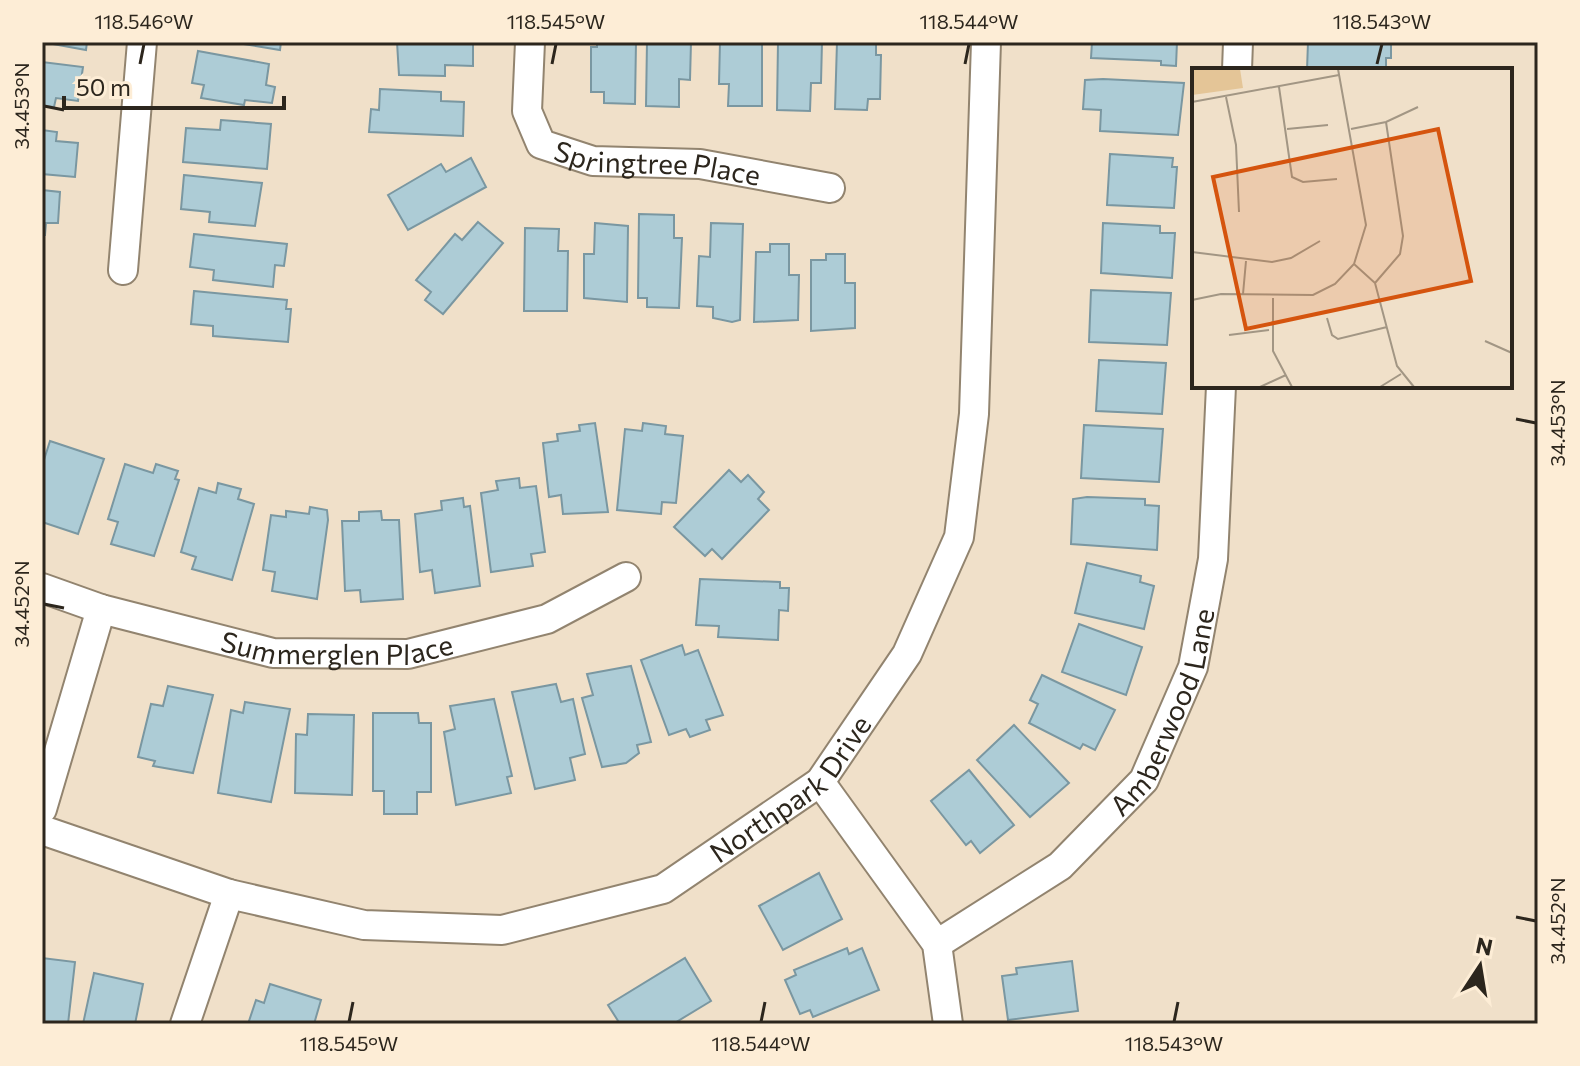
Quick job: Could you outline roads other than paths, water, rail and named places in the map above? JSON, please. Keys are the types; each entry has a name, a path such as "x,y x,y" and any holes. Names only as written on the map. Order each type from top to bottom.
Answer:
{"street":[{"path":"123,270 142,42"},
{"name":"Springtree Place","path":"530,42 527,111 541,144 593,161 700,164 830,188"},
{"name":"Northpark Drive","path":"42,830 229,894 364,925 502,930 663,889 820,782 907,654 959,537 974,414 986,42"},
{"path":"1237,68 1238,42"},
{"name":"Amberwood Lane","path":"937,944 1060,866 1144,780 1193,667 1213,559 1221,388"},
{"name":"Summerglen Place","path":"42,588 101,609 273,653 408,654 547,619 626,577"},
{"path":"42,809 101,609"},
{"path":"820,782 937,944 948,1024"},
{"path":"185,1024 229,894"}]}
